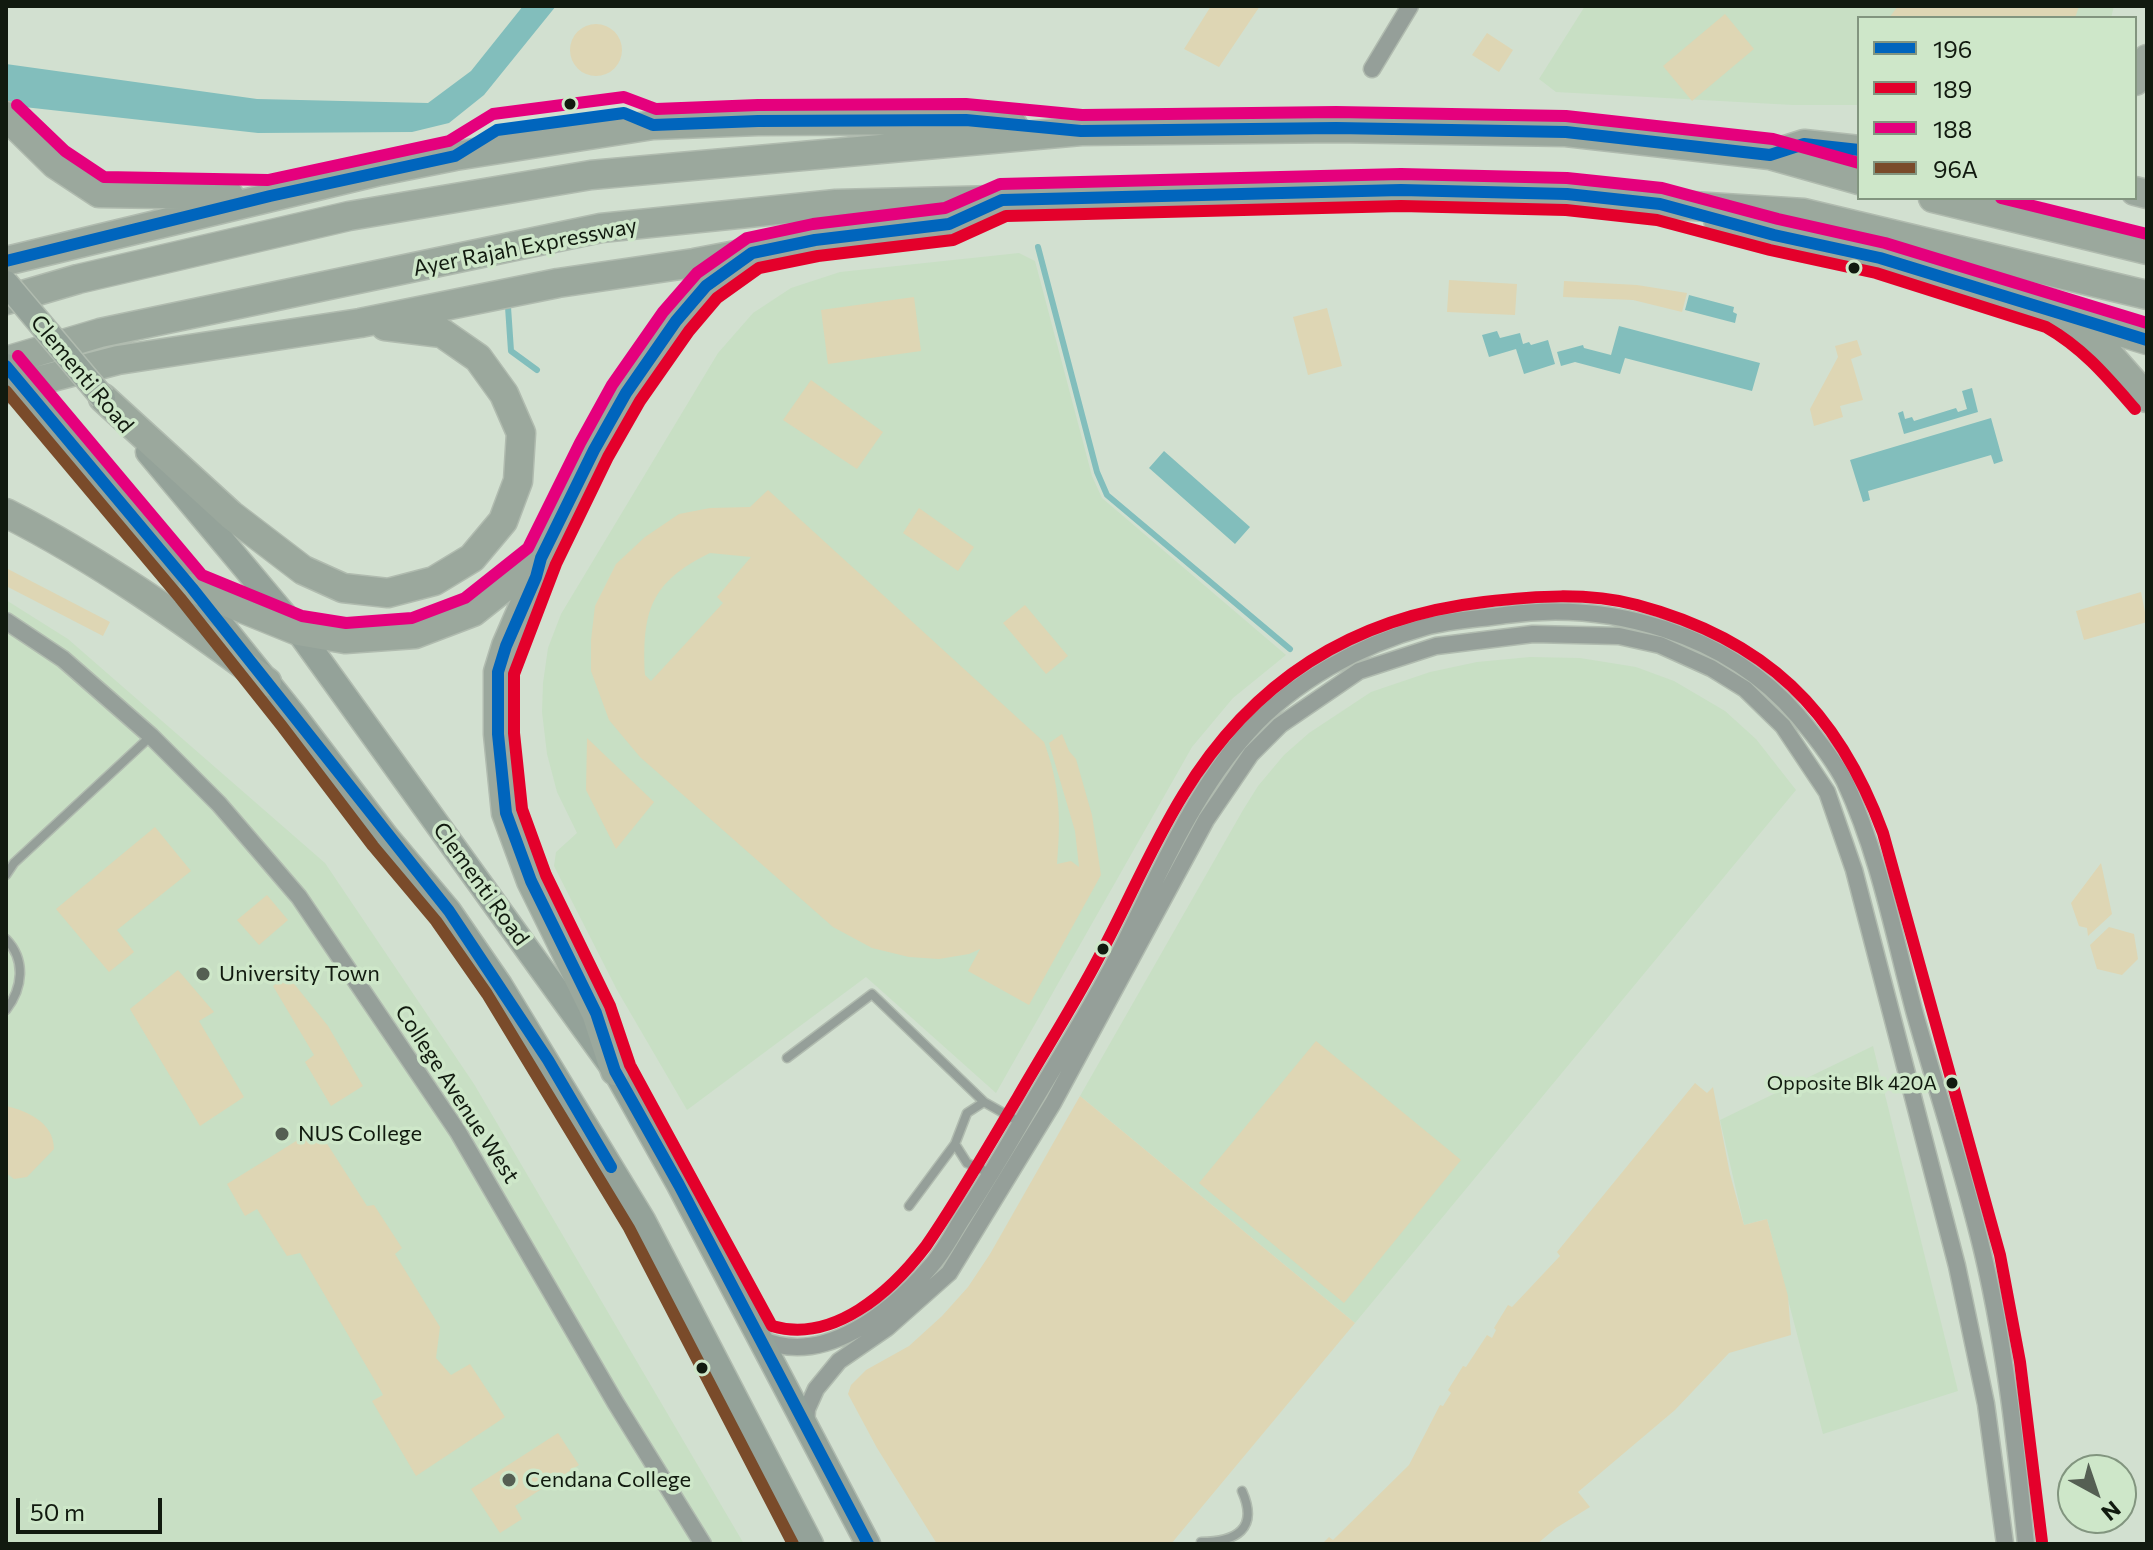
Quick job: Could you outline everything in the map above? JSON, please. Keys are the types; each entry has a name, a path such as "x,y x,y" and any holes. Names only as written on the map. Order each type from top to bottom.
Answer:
{"highway":[{"path":"2137,77 2147,59"},
{"path":"6,261 270,196 455,156 497,130 624,113 653,125 966,120 1081,131"},
{"path":"11,121 55,164 99,193 270,196"},
{"path":"6,300 78,279 349,216 591,175 1081,131 1336,128 1566,132 1770,155 1857,179"},
{"path":"1770,155 1804,144 1857,150"},
{"name":"Ayer Rajah Expressway","path":"6,364 100,333 601,228 836,204 1401,190 1567,194 1660,204 1804,213 2147,295"},
{"path":"6,389 118,360 360,323 572,281 815,240 949,224 1002,200"},
{"path":"1941,200 2147,250"},
{"path":"1660,204 1774,235 1880,258 2147,340"},
{"path":"615,1071 596,1013 531,881 506,813 498,734 498,672 541,558 626,393 667,333 706,286 752,253"},
{"path":"2053,312 2080,328 2102,347 2147,398"},
{"path":"103,398 231,515 303,570 343,588 388,593 434,581 472,558 503,521 518,481 521,433 504,394 478,358 442,333 360,323"},
{"path":"6,513 57,538 143,592 267,682"},
{"path":"192,588 298,631 345,639 415,634 473,612 541,558"}],"main road":[{"name":"Clementi Road","path":"6,283 298,631 615,1071 868,1544"},
{"name":"Clementi Road","path":"6,364 192,588 386,836 449,911 548,1060 643,1220 811,1544"}],"street":[{"path":"1372,69 1410,6"},
{"path":"1029,1127 1205,791 1250,730 1282,701 1356,651 1427,627 1521,612 1592,612 1661,627 1712,649 1749,671 1797,714 1843,777 1876,863 1984,1258 2010,1398 2026,1544"},
{"path":"1483,618 1484,639"},
{"name":"College Avenue West","path":"6,621 63,659 151,736 253,842 299,897 458,1132 615,1402 703,1544"},
{"path":"806,1424 807,1409 823,1379 839,1361 887,1328 949,1273 999,1178 1125,972 1179,867 1232,779 1251,754 1280,725 1359,671 1436,646 1533,634 1619,636 1660,645 1711,668 1745,689 1783,726 1827,792 1854,870 1957,1266 1986,1404 2005,1544"},
{"path":"1159,874 1179,867"},
{"path":"761,1339 772,1344 808,1346 833,1340 862,1326 901,1298 935,1262 999,1178"},
{"path":"1957,1266 1984,1258"}],"lane":[{"path":"1280,725 1285,712 1282,701"},
{"path":"6,875 14,863 151,736"},
{"path":"6,939 15,950 21,971 17,991 6,1010"},
{"path":"787,1058 872,994 984,1102 1029,1127"},
{"path":"909,1206 955,1144 967,1113 984,1102"},
{"path":"955,1144 967,1163 999,1178"},
{"path":"1201,1542 1233,1538 1241,1530 1248,1519 1248,1504 1242,1491"}],"shaded area":[{"path":"1211,6 1260,6 1219,67 1184,49"},
{"path":"1585,6 2114,6 2112,16 1857,16 1857,105 1793,105 1556,92 1539,79"},
{"path":"1898,6 2079,6 2076,16 1890,16"},
{"path":"1725,14 1754,49 1692,101 1663,66"},
{"path":"596,24 615,31 622,50 615,69 596,76 577,69 570,50 577,31"},
{"path":"1487,33 1513,50 1499,72 1472,55"},
{"path":"1019,253 1035,261 1092,476 1102,498 1286,655 1233,698 1192,747 996,1093 866,977 687,1110 617,990 554,866 556,852 577,833 557,792 547,754 542,712 548,648 561,614 718,353 753,313 791,288 840,272"},
{"path":"1449,280 1517,284 1515,315 1447,312"},
{"path":"1564,281 1637,285 1687,293 1682,312 1633,300 1563,297"},
{"path":"914,297 921,351 828,364 821,310"},
{"path":"1327,308 1342,366 1308,375 1293,317"},
{"path":"1857,340 1862,355 1851,359 1863,400 1840,406 1843,417 1814,426 1810,409 1838,357 1835,346"},
{"path":"811,380 883,432 857,469 783,420"},
{"path":"768,490 1044,742 1058,802 1057,864 1071,861 1079,867 1075,831 1049,743 1062,734 1076,759 1092,815 1101,875 1029,1005 968,971 980,949 939,959 909,957 872,948 833,927 640,757 609,720 591,671 591,640 595,606 616,564 645,537 679,514 710,508 750,507","holes":["710,553 751,557 717,597 723,603 651,681 645,675 645,633 648,616 662,588 674,575"]},
{"path":"919,508 974,547 958,571 903,533"},
{"path":"6,568 110,622 103,636 6,586"},
{"path":"2141,592 2147,622 2084,640 2076,611"},
{"name":"University Town","path":"6,600 68,639 325,863 474,1084 744,1544 6,1544"},
{"path":"1025,605 1068,656 1046,674 1003,623"},
{"path":"1530,657 1580,658 1636,667 1674,681 1725,711 1756,739 1796,790 1355,1323 1080,1096 1243,810 1284,755 1309,733 1371,692 1430,672 1477,662"},
{"path":"587,738 654,802 616,849 586,790"},
{"path":"155,827 191,871 117,930 134,952 109,972 56,909"},
{"path":"2101,863 2112,914 2088,936 2087,928 2079,926 2071,903"},
{"path":"267,895 288,920 259,945 237,920"},
{"path":"2109,927 2134,934 2138,959 2122,975 2097,969 2090,945"},
{"path":"178,970 214,1012 199,1021 244,1097 200,1126 130,1009"},
{"path":"287,975 328,1026 363,1086 331,1106 305,1062 314,1055 273,986"},
{"path":"1316,1041 1461,1160 1344,1303 1199,1183"},
{"path":"1873,1046 1958,1391 1823,1434 1767,1219 1744,1225 1720,1120"},
{"path":"1695,1083 1707,1093 1713,1087 1730,1174 1744,1225 1767,1219 1788,1296 1791,1335 1729,1353 1675,1410 1578,1492 1590,1507 1537,1544 1322,1544 1329,1537 1333,1540 1409,1465 1440,1405 1443,1406 1451,1393 1448,1390 1487,1335 1492,1338 1494,1328 1508,1305 1512,1307 1560,1256 1557,1252"},
{"path":"1080,1096 1355,1323 1171,1544 937,1544 877,1448 848,1394 851,1385 866,1370 909,1346 968,1287"},
{"path":"6,1106 23,1111 45,1125 53,1140 54,1149 27,1177 14,1179 6,1173"},
{"path":"317,1128 367,1206 374,1205 402,1248 395,1254 440,1327 436,1358 451,1375 470,1364 505,1417 416,1476 372,1401 383,1395 381,1391 300,1253 287,1256 257,1209 245,1216 227,1184"},
{"path":"558,1433 579,1465 515,1506 522,1519 500,1533 471,1489"}],"water":[{"path":"523,6 556,6 484,95 449,123 412,132 258,133 6,105 6,64 257,99 428,103 471,71"},
{"path":"1689,295 1734,307 1733,312 1737,314 1735,323 1685,310"},
{"path":"1619,326 1760,363 1752,391 1625,358 1620,374 1575,362 1561,366 1557,352 1583,345 1584,348 1611,355"},
{"path":"1497,331 1500,338 1520,333 1523,344 1548,340 1555,364 1524,374 1516,349 1489,357 1482,335"},
{"path":"1972,388 1978,412 1904,434 1898,413 1903,411 1905,419 1912,417 1914,421 1956,408 1958,412 1967,409 1962,391"},
{"path":"1991,418 2003,461 1994,464 1991,455 1868,491 1870,500 1863,502 1850,460"},
{"path":"1164,451 1250,527 1235,544 1149,468"}],"waterway":[{"path":"1038,247 1097,472 1107,495 1290,649"},
{"path":"508,307 511,351 537,370"}],"transit line":[{"name":"188","path":"17,105 65,151 104,177 268,180 449,141 493,114 624,97 656,109 966,104 1082,115 1336,112 1566,116 1773,139 1857,162"},
{"name":"196","path":"6,261 270,196 455,156 497,130 624,113 653,125 966,120 1081,131 1336,128 1566,132 1770,155 1804,144 1857,150"},
{"name":"188","path":"18,356 202,575 302,616 346,623 412,618 465,598 528,548 612,385 663,312 697,273 747,238 813,224 945,208 1000,184 1401,174 1567,178 1662,188 1885,243 2147,323"},
{"name":"196","path":"868,1544 679,1185 615,1071 596,1013 531,881 506,813 498,734 498,672 506,646 541,558 594,450 626,393 676,321 706,286 752,253 815,240 949,224 1002,200 1401,190 1567,194 1660,204 1774,235 1880,258 2147,340"},
{"name":"188","path":"2009,200 2147,234"},
{"name":"189","path":"2042,1542 2020,1362 2000,1255 1883,833 1865,789 1844,750 1819,716 1791,686 1759,660 1723,638 1682,620 1618,601 1561,596 1522,598 1436,610 1391,622 1310,661 1274,688 1241,719 1210,755 1183,795 1080,993 926,1246 896,1280 859,1310 817,1328 795,1330 772,1326 630,1065 610,1006 546,875 522,809 514,733 514,674 556,564 608,457 640,401 689,331 717,298 759,268 818,256 953,240 1006,216 1401,206 1566,210 1657,220 1770,250 1876,273 2046,327 2083,354 2135,409"},
{"name":"196","path":"6,366 192,588 449,911 548,1060 611,1167"},
{"name":"96A","path":"6,391 180,598 373,846 436,921 487,994 629,1228 793,1544"}],"place":[{"name":"University Town","path":"203,974"},
{"name":"Opposite Blk 420A","path":"1952,1083"},
{"name":"NUS College","path":"282,1134"},
{"name":"Cendana College","path":"509,1480"}]}
